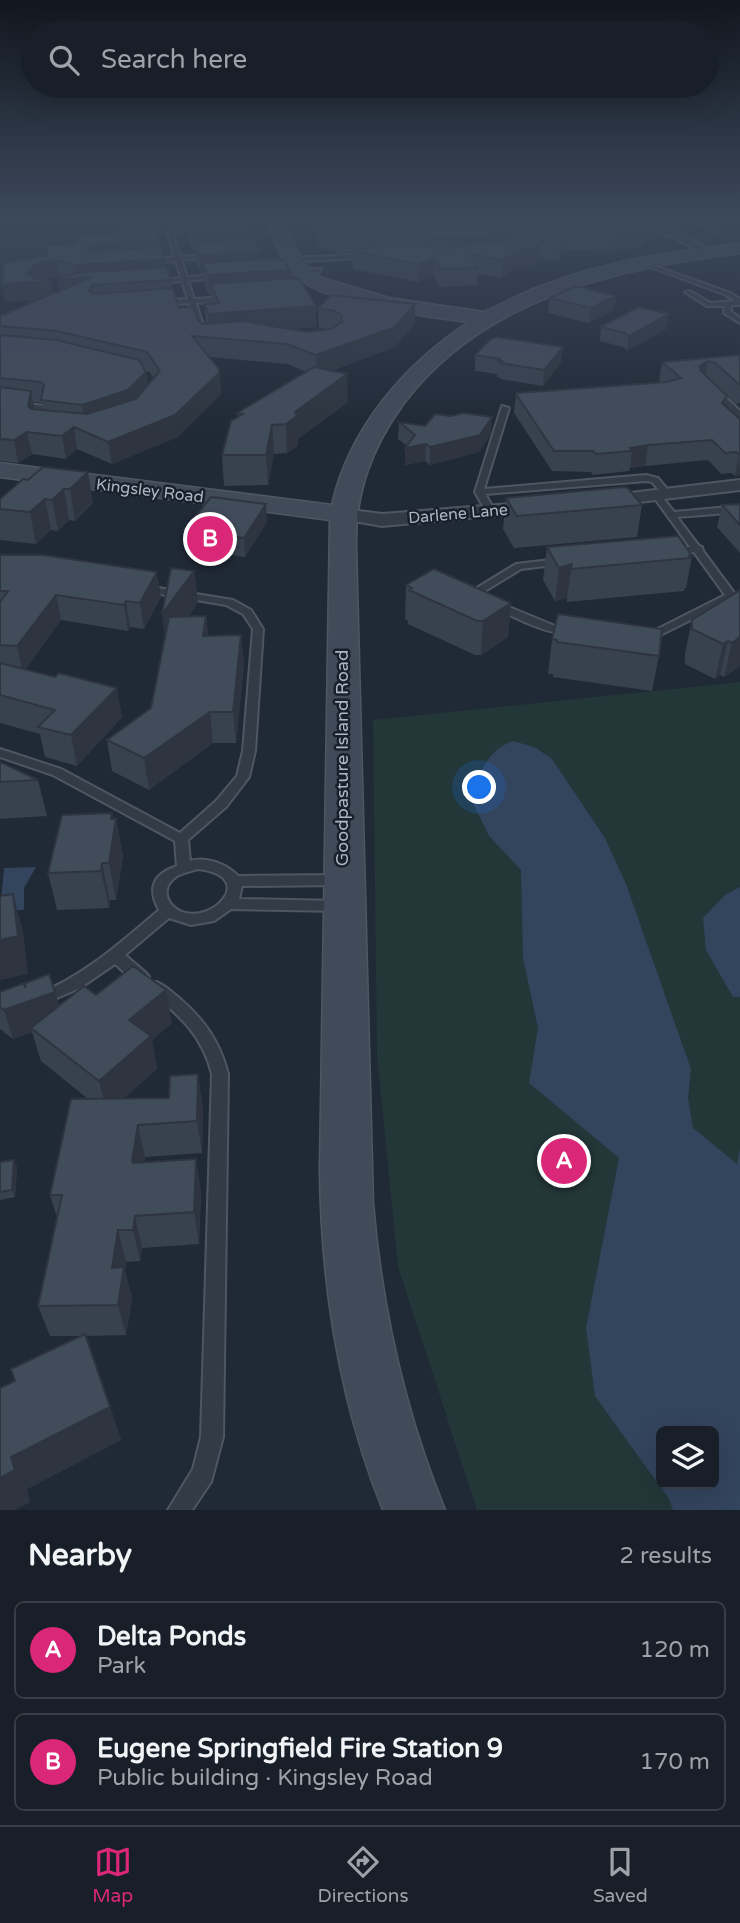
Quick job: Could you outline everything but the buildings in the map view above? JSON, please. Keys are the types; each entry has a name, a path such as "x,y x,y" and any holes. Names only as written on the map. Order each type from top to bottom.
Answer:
{"main road":[{"path":"367,289 458,309 485,318"},
{"name":"Goodpasture Island Road","path":"414,1510 400,1479 382,1420 367,1352 348,1220 341,893 343,514 362,451 399,393 430,360 485,318 547,289"},
{"name":"Kingsley Road","path":"0,470 34,483 343,514"}],"street":[{"path":"706,387 739,418"},
{"path":"593,502 740,485"},
{"name":"Darlene Lane","path":"343,514 382,520 554,505"}],"lane":[{"path":"188,289 205,340 216,339"},
{"path":"714,289 728,294 740,303"},
{"path":"688,292 706,304 740,303"},
{"path":"151,304 232,298"},
{"path":"729,304 726,312 740,321"},
{"path":"0,403 42,408 38,426 50,428"},
{"path":"490,510 480,492 505,408"},
{"path":"480,492 646,478 655,481 672,515 736,598 642,640"},
{"path":"672,515 740,509"},
{"path":"657,553 699,549"},
{"path":"574,561 519,566 472,594 553,629 578,632"},
{"path":"134,587 229,602 247,612 258,629 248,751 243,777 221,804 181,839"},
{"path":"0,752 57,772 181,839"},
{"path":"181,839 184,866"},
{"path":"234,881 234,895 229,904 219,912 191,919 167,911 160,904 160,885 172,872 184,866 210,864 221,868 234,881 341,893"},
{"path":"229,904 341,893"},
{"path":"21,1004 62,991 114,955 167,911"},
{"path":"114,955 183,1010 201,1029 213,1045 220,1074 212,1437 203,1474 178,1510"}],"shaded area":[{"path":"740,682 740,1510 477,1510 398,1267 377,1056 373,720"}],"water":[{"path":"514,741 536,748 552,759 605,838 626,884 691,1069 688,1098 693,1128 737,1164 740,1148 740,1510 673,1510 662,1489 719,1489 719,1426 656,1426 656,1481 595,1396 586,1328 619,1158 529,1083 538,1028 523,958 521,870 489,836 472,801 485,764 497,750"},
{"path":"36,867 24,888 24,910 0,911 4,868"},
{"path":"740,887 740,997 733,997 706,950 703,918 725,895"}],"place":[{"name":"Eugene Springfield Fire Station 9","path":"210,539"},
{"name":"Delta Ponds","path":"564,1161"}]}
